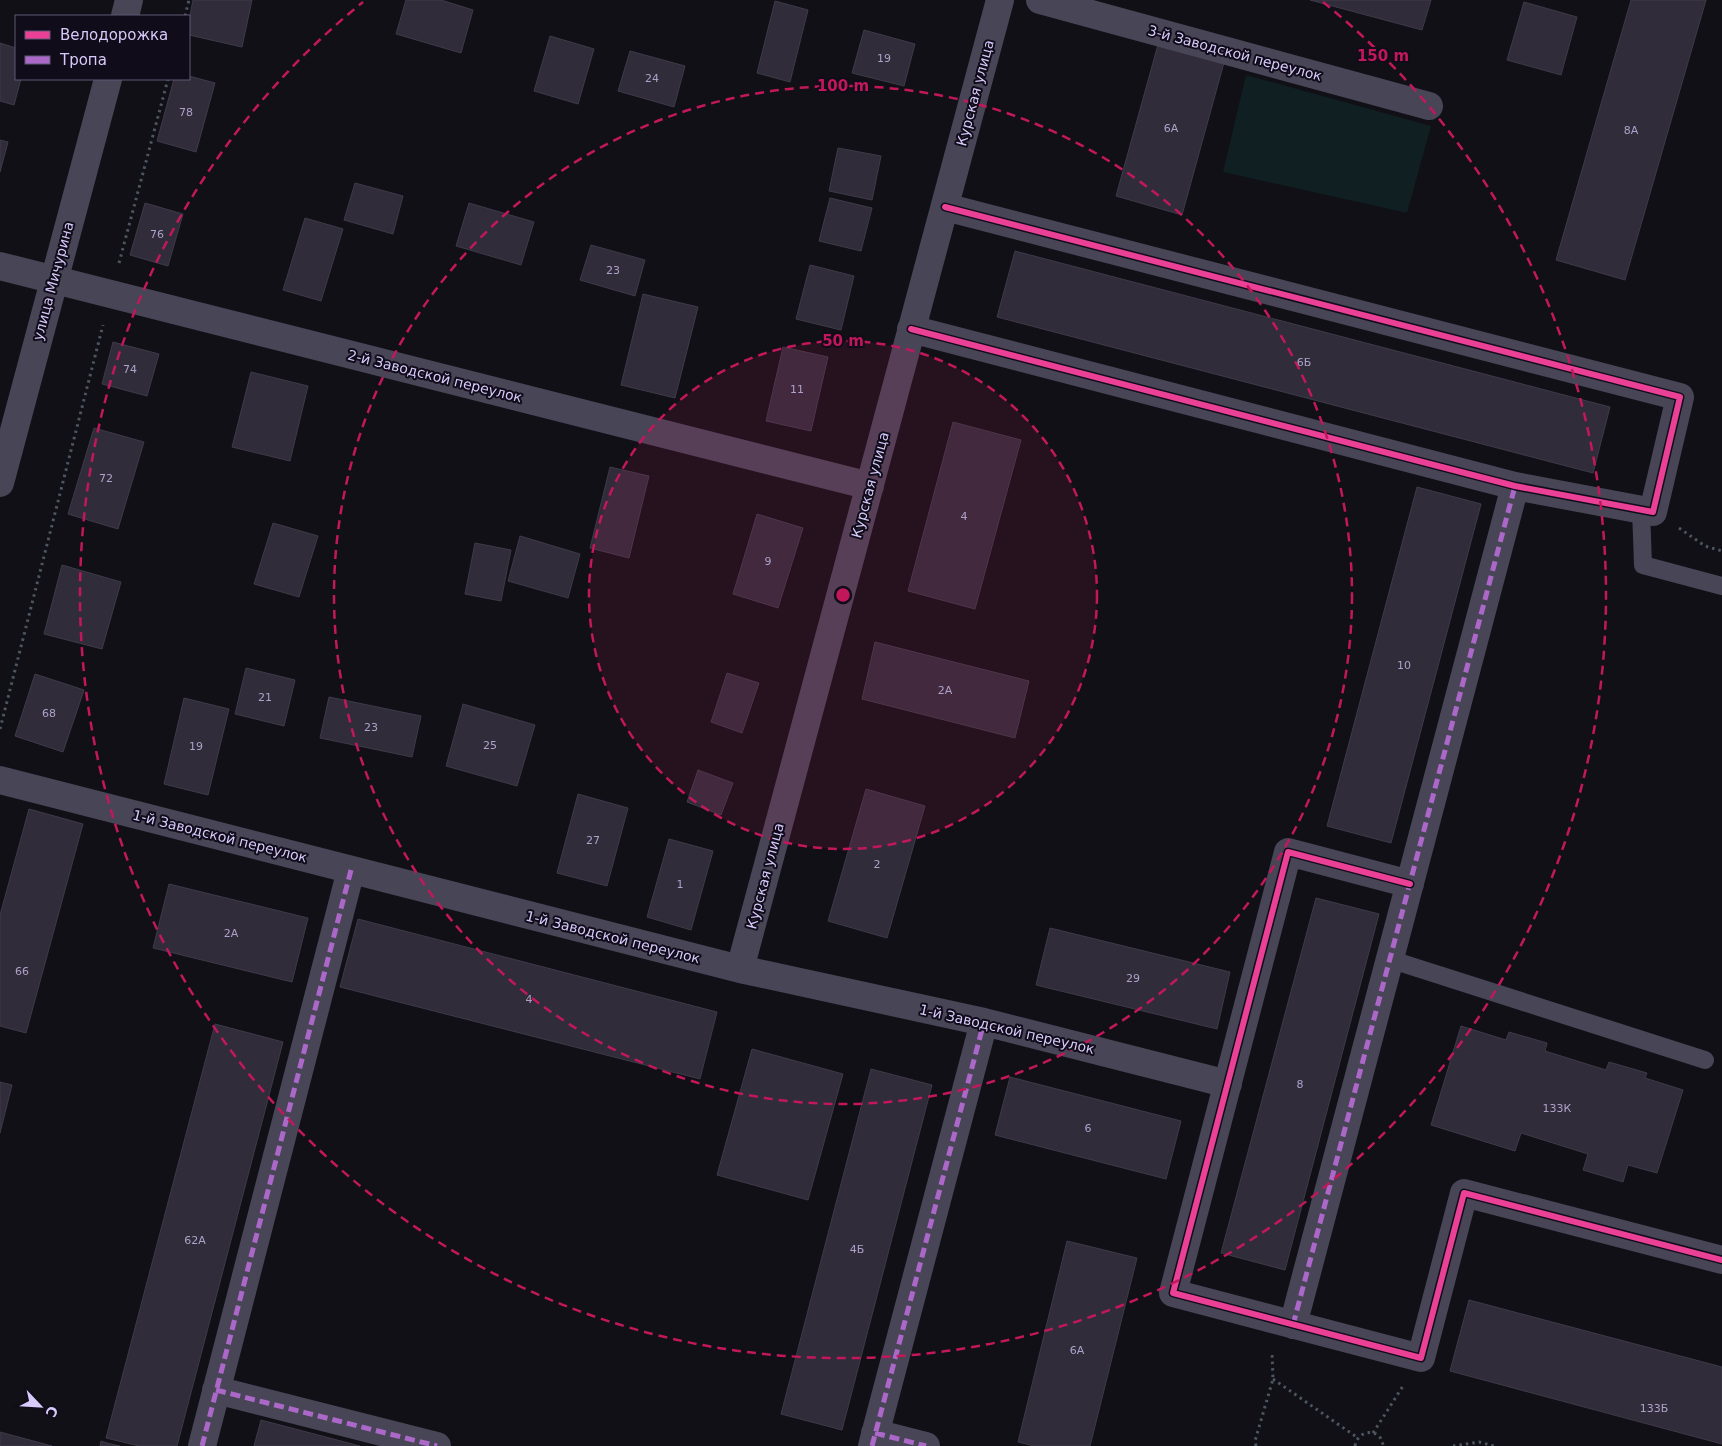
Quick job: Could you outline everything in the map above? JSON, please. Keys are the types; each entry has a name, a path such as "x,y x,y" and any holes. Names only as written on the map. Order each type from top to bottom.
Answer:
{"street":[{"path":"125,15 129,0"},
{"name":"Курская улица","path":"740,969 1000,0"},
{"name":"3-й Заводской переулок","path":"1040,0 1429,106"},
{"name":"улица Мичурина","path":"0,483 108,80"},
{"path":"912,329 1515,486 1647,510 1680,397 945,207"},
{"name":"2-й Заводской переулок","path":"0,266 870,486"},
{"path":"1282,1322 1410,884 1515,486"},
{"name":"1-й Заводской переулок","path":"0,780 740,969 984,1022 1228,1084"},
{"path":"1410,884 1288,852 1173,1294 1421,1358 1464,1193 1722,1260"},
{"path":"202,1446 351,870"},
{"path":"926,1446 873,1439 984,1022"},
{"path":"216,1390 437,1446"}],"lane":[{"path":"1647,510 1643,565 1722,586"},
{"path":"1389,959 1705,1060"}],"path":[{"path":"185,15 189,0"},
{"path":"0,729 168,80"},
{"path":"1647,510 1705,546 1722,551"},
{"path":"1256,1446 1255,1441 1272,1379 1282,1322"},
{"path":"1373,1433 1421,1358"},
{"path":"1272,1379 1358,1438"},
{"path":"1355,1446 1356,1440 1362,1434 1373,1433 1378,1435 1383,1441 1383,1446"},
{"path":"1453,1446 1479,1442 1494,1446"}],"shaded area":[{"path":"1246,75 1431,126 1407,213 1223,172"}],"building":[{"path":"193,0 252,0 242,47 190,35 190,16"},
{"path":"406,0 441,0 473,10 461,53 396,34"},
{"path":"1310,0 1431,0 1422,30"},
{"path":"1631,0 1706,0 1625,280 1556,260"},
{"path":"775,1 808,10 790,82 757,73"},
{"path":"1524,2 1577,17 1561,75 1507,60"},
{"path":"864,30 915,44 904,86 852,73"},
{"path":"550,36 594,49 578,104 534,91"},
{"path":"1159,41 1225,59 1182,215 1116,196"},
{"path":"0,43 15,48 15,80 21,80 14,105 0,101"},
{"path":"630,51 685,66 674,107 618,91"},
{"path":"190,76 215,83 196,152 157,141 174,80 190,80"},
{"path":"0,140 8,142 0,172"},
{"path":"838,148 881,156 872,200 829,191"},
{"path":"355,183 403,196 393,234 344,220"},
{"path":"830,198 872,208 861,251 819,241"},
{"path":"145,203 183,214 168,266 130,255"},
{"path":"469,203 534,222 521,265 456,246"},
{"path":"305,218 343,229 321,301 283,290"},
{"path":"591,245 645,260 635,296 580,280"},
{"path":"1015,251 1610,407 1593,473 997,317"},
{"path":"810,265 854,276 841,330 796,319"},
{"path":"643,294 698,307 675,398 621,385"},
{"path":"113,342 159,354 147,396 102,384"},
{"path":"783,347 828,357 811,431 766,421"},
{"path":"251,372 308,386 290,461 232,447"},
{"path":"953,422 1021,440 975,609 908,591"},
{"path":"94,428 144,442 118,529 68,514"},
{"path":"610,467 649,476 629,558 590,548"},
{"path":"1417,487 1481,504 1391,843 1327,826"},
{"path":"757,514 803,528 778,608 733,594"},
{"path":"273,523 318,536 299,597 254,584"},
{"path":"520,536 580,554 568,598 508,581"},
{"path":"475,543 511,550 501,601 465,594"},
{"path":"62,565 121,582 102,649 44,634"},
{"path":"875,642 1029,681 1015,738 862,699"},
{"path":"246,668 295,680 284,726 235,714"},
{"path":"727,673 759,683 742,733 711,722"},
{"path":"35,674 84,690 63,752 15,736"},
{"path":"329,697 421,716 412,757 320,738"},
{"path":"184,698 229,709 208,795 164,784"},
{"path":"463,704 535,725 517,786 446,766"},
{"path":"698,770 733,783 721,815 687,802"},
{"path":"866,789 925,806 887,938 828,921"},
{"path":"578,794 628,808 607,886 557,873"},
{"path":"29,809 83,824 26,1033 0,1026 0,915"},
{"path":"669,839 713,851 691,930 647,917"},
{"path":"169,884 308,918 292,982 153,948"},
{"path":"1316,898 1379,914 1285,1270 1221,1253"},
{"path":"358,919 717,1012 700,1079 340,987"},
{"path":"1050,928 1230,972 1217,1029 1036,985"},
{"path":"215,1024 283,1042 177,1446 139,1446 106,1438"},
{"path":"1461,1026 1506,1040 1509,1032 1547,1043 1545,1051 1606,1070 1609,1062 1647,1073 1645,1078 1683,1090 1657,1173 1628,1165 1623,1182 1583,1170 1588,1154 1521,1133 1515,1151 1431,1125"},
{"path":"752,1049 843,1074 808,1200 717,1175"},
{"path":"871,1069 932,1085 842,1430 781,1414"},
{"path":"1010,1077 1181,1121 1166,1179 995,1135"},
{"path":"0,1082 12,1085 0,1133"},
{"path":"1067,1241 1137,1258 1090,1446 1034,1446 1018,1442"},
{"path":"1469,1300 1722,1367 1722,1444 1450,1371"},
{"path":"261,1420 360,1446 254,1446"},
{"path":"0,1432 52,1446 0,1446"},
{"path":"101,1441 107,1443 120,1446 100,1446"}],"marked path":[{"path":"1293,1325 1515,486"},
{"path":"202,1446 351,870"},
{"path":"872,1446 984,1022"},
{"path":"216,1390 437,1446"},
{"path":"875,1433 926,1446"}],"cycle path":[{"path":"911,329 1515,486 1653,512 1680,397 945,207"},
{"path":"1410,884 1288,852 1173,1293 1421,1358 1464,1193 1722,1260"}]}
